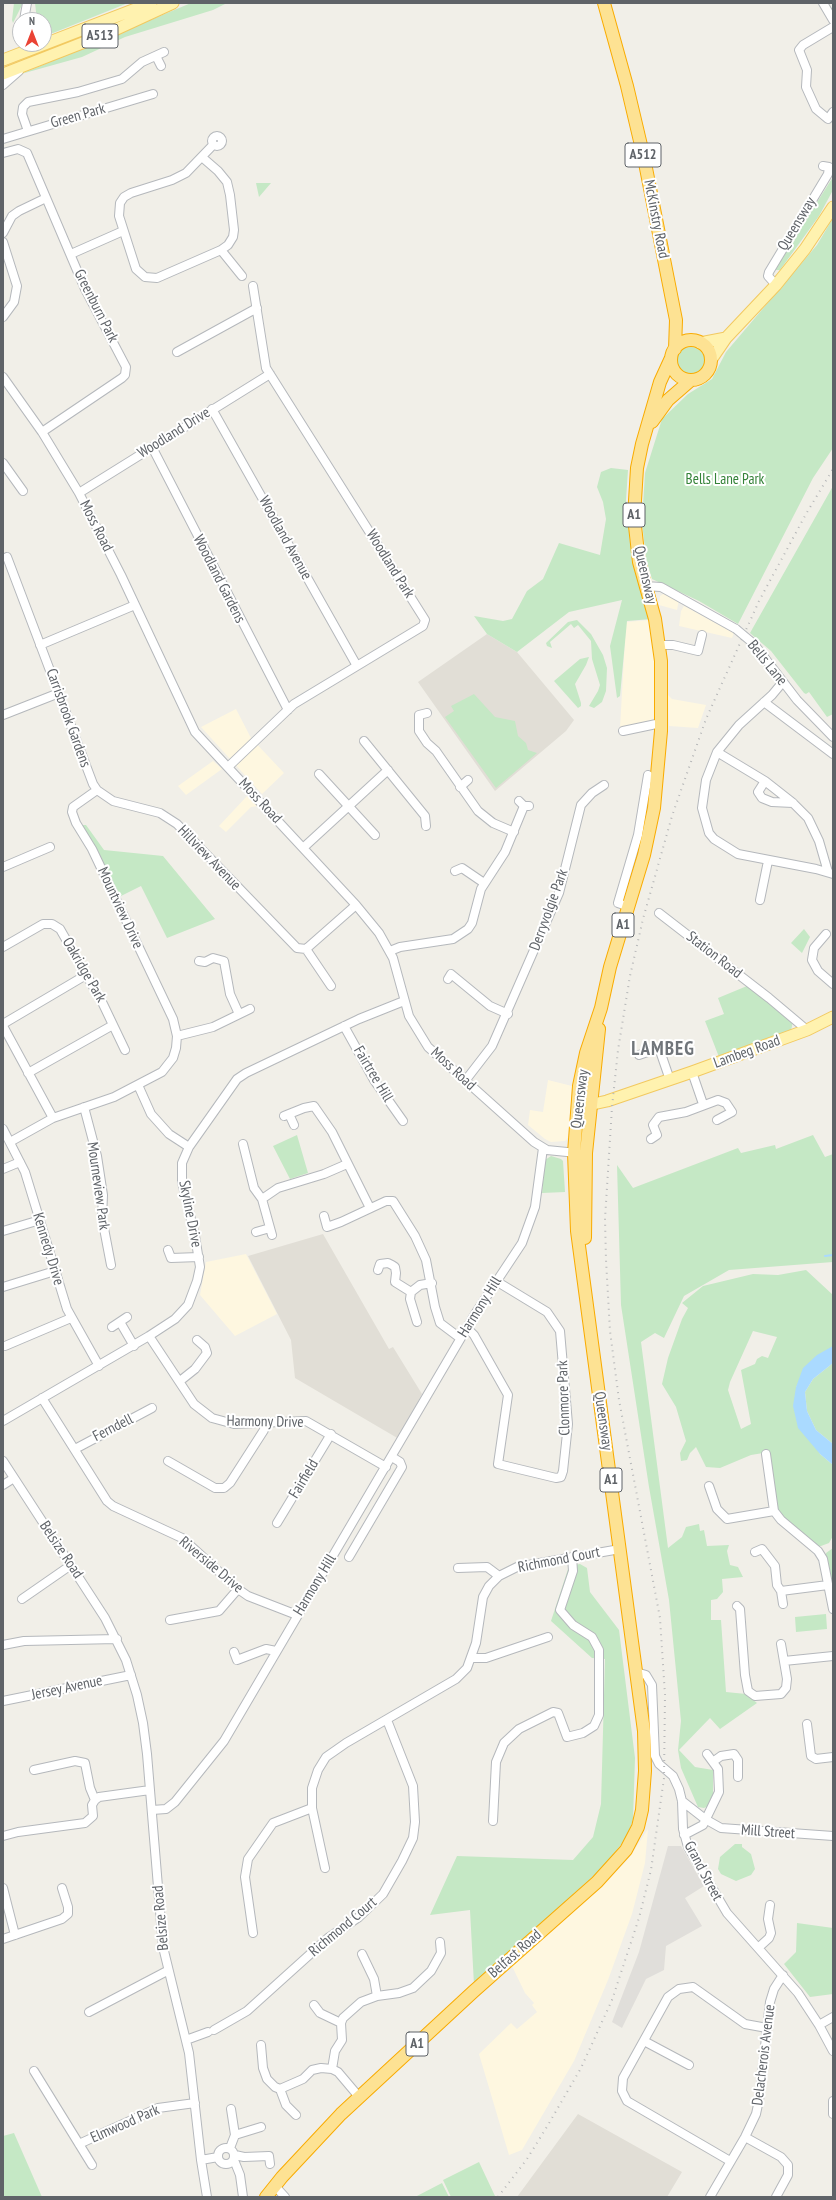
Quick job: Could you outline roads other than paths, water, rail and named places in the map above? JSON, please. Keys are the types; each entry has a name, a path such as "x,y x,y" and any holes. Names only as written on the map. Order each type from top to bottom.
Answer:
{"highway":[{"name":"McKinstry Road","path":"604,3 637,127 676,320 673,353"},
{"name":"McKinstry Road","path":"676,320 696,342"},
{"path":"691,380 678,376 672,365 673,353 686,341 696,342 708,350 710,360"},
{"name":"Queensway","path":"585,1288 586,1154 589,1104 601,1008 610,967 650,834 651,789 661,723 660,645 655,619 639,562 634,517 637,468 660,382 673,353"},
{"name":"A1","path":"691,380 702,376 710,366 710,360"},
{"name":"Queensway","path":"647,428 668,400 691,380"},
{"name":"Queensway","path":"601,1008 586,1053 578,1094 574,1152 576,1217 636,1672"},
{"name":"Belfast Road","path":"266,2197 324,2132 474,1991 597,1882 626,1850 638,1827 645,1787 644,1731 636,1672"}],"main road":[{"name":"A513","path":"52,41 151,3"},
{"name":"A513","path":"3,74 142,18 173,3"},
{"name":"A513","path":"52,43 142,18"},
{"name":"A513","path":"3,60 23,52"},
{"name":"Queensway","path":"710,360 726,338 776,285 819,230 833,207"},
{"path":"696,342 726,338"},
{"name":"Lambeg Road","path":"589,1104 607,1101 670,1080 807,1030 833,1017"},
{"path":"577,1114 589,1104 578,1094"}],"street":[{"path":"823,3 833,20"},
{"path":"825,128 830,115 816,109 806,87 807,70 799,50 803,45 833,27"},
{"path":"3,85 26,66 30,52"},
{"path":"28,131 22,114 23,107 28,102 78,92 122,79 142,62 160,54 161,66"},
{"name":"Green Park","path":"3,139 153,94"},
{"path":"203,158 218,171 227,182 234,230 233,238 228,245 221,250 157,278 145,278 136,269 123,231 118,209 124,197 172,180 186,173 203,158 213,145"},
{"name":"Greenburn Park","path":"3,153 18,149 27,153 86,289 125,362 126,372 122,378 42,432"},
{"name":"Queensway","path":"776,285 768,276 768,272 828,174 829,167 823,166"},
{"path":"3,233 12,216 46,198"},
{"path":"71,254 123,231"},
{"path":"3,242 17,286 14,302 3,317"},
{"path":"221,250 242,276"},
{"name":"Woodland Park","path":"228,767 294,704 423,626 425,620 296,412 266,368 253,286"},
{"path":"177,352 256,308"},
{"name":"Woodland Drive","path":"79,493 270,374"},
{"name":"Moss Road","path":"3,377 42,432 79,493 135,604 191,726 356,905 378,933 390,951 404,1001 415,1028 428,1047 543,1148"},
{"name":"Woodland Avenue","path":"212,409 357,666"},
{"name":"Woodland Gardens","path":"152,447 288,710"},
{"path":"3,464 23,491"},
{"name":"Carrisbrook Gardens","path":"7,557 92,784 97,790"},
{"name":"Bells Lane","path":"645,586 661,587 736,629 754,644 781,681 833,737"},
{"path":"40,645 135,604"},
{"path":"660,645 673,645 698,651 702,636"},
{"path":"781,681 764,702 739,725 717,752 709,771 702,800 702,808 709,833 714,839 738,854 831,873"},
{"path":"3,715 59,693"},
{"path":"764,702 833,754"},
{"path":"427,713 419,716 419,731 427,743 436,751 478,811 493,823 514,832"},
{"path":"623,731 661,723"},
{"path":"364,741 425,816 426,826"},
{"path":"717,752 765,781 794,803 808,818 831,873"},
{"path":"303,848 388,770"},
{"path":"320,774 376,835"},
{"name":"Queensway","path":"648,775 651,789"},
{"path":"460,787 468,780"},
{"path":"765,781 758,792 762,798 772,802 794,803"},
{"name":"Derryvolgie Park","path":"465,1081 492,1046 508,1014 559,893 581,805 602,789"},
{"name":"Hillview Avenue","path":"97,790 113,801 160,813 177,824 297,948 306,949 332,986"},
{"name":"Mountview Drive","path":"10,1142 53,1118 84,1106 114,1097 162,1072 167,1066 176,1048 177,1036 173,1019 92,849 76,823 72,812 74,807 97,790"},
{"path":"390,951 400,947 444,942 459,937 468,929 472,922 484,883 498,865 514,832 524,804"},
{"path":"3,867 50,847"},
{"path":"760,900 768,861"},
{"path":"455,871 462,868 484,883"},
{"path":"306,949 356,905"},
{"name":"Station Road","path":"660,913 769,998 807,1030"},
{"name":"Oakridge Park","path":"4,946 43,924 52,924 60,929 114,1025 125,1050"},
{"path":"826,934 814,948 812,960 818,970 833,984"},
{"path":"199,961 204,962 213,958 224,961 230,994 239,1014"},
{"path":"448,979 451,974 490,1006 508,1014"},
{"path":"53,1118 3,1025 86,975"},
{"name":"Skyline Drive","path":"3,1421 134,1346 175,1319 188,1305 197,1281 199,1257 182,1182 182,1163 190,1146 237,1080 246,1073 344,1026 404,1001"},
{"path":"177,1036 213,1027 250,1009"},
{"path":"28,1073 114,1025"},
{"name":"Fairtree Hill","path":"344,1026 374,1080 403,1121"},
{"path":"639,1055 662,1047 670,1080"},
{"path":"692,1072 703,1104"},
{"path":"138,1085 151,1114 169,1134 190,1146"},
{"path":"651,1139 658,1135 653,1125 658,1117 686,1112 703,1104 718,1100 726,1103 732,1112 717,1120"},
{"name":"Mourneview Park","path":"84,1106 97,1156 103,1195 102,1218 112,1265"},
{"path":"294,1124 287,1115 314,1106 332,1132 370,1208"},
{"name":"Kennedy Drive","path":"3,1129 25,1172 71,1318 99,1366"},
{"path":"243,1144 254,1188 262,1199 271,1232 256,1232"},
{"path":"543,1148 586,1154"},
{"name":"Harmony Hill","path":"152,1810 170,1806 197,1777 224,1741 297,1614 392,1457 460,1338 522,1243 532,1220 543,1148"},
{"path":"3,1169 20,1162"},
{"path":"262,1199 278,1188 324,1174 347,1164"},
{"path":"324,1216 327,1227 386,1201 393,1201 418,1242 426,1260 432,1283 435,1308 440,1323 460,1338"},
{"path":"3,1231 40,1220"},
{"path":"168,1250 172,1258 199,1257"},
{"path":"378,1270 380,1264 388,1263 395,1267 395,1282 411,1292"},
{"path":"3,1287 55,1271"},
{"name":"Clonmore Park","path":"466,1328 474,1335 508,1394 498,1464 556,1478 561,1477 568,1424 560,1331 547,1312 496,1281"},
{"path":"417,1322 410,1299 411,1292 420,1285 432,1283"},
{"path":"112,1327 128,1317"},
{"path":"5,1346 71,1318"},
{"path":"120,1322 134,1346"},
{"name":"Harmony Drive","path":"149,1336 194,1404 212,1418 234,1424 306,1420 386,1467"},
{"path":"180,1381 195,1369 207,1353 205,1347 196,1340"},
{"name":"Riverside Drive","path":"42,1398 107,1501 113,1506 182,1538 238,1589 256,1600 297,1614"},
{"name":"Ferndell","path":"74,1449 153,1408"},
{"path":"168,1461 214,1488 224,1488 230,1483 264,1430 265,1422"},
{"name":"Fairfield","path":"277,1524 331,1434"},
{"path":"766,1454 774,1511 781,1520 818,1551 823,1559 833,1609"},
{"name":"Harmony Hill","path":"349,1557 402,1467 400,1462 392,1457"},
{"name":"Belsize Road","path":"3,1461 96,1603 117,1639 131,1675 143,1723 152,1810 161,1930 167,1971 186,2040 207,2197"},
{"path":"3,1485 14,1478"},
{"path":"709,1486 708,1496 717,1509 727,1518 774,1511"},
{"name":"Richmond Court","path":"325,1868 312,1808 312,1788 318,1770 326,1758 346,1743 456,1679 467,1668 472,1658 483,1597 489,1586 499,1576 517,1567 620,1549"},
{"path":"755,1552 762,1549 775,1566 777,1585 781,1591 783,1604"},
{"path":"493,1821 496,1762 504,1743 519,1729 553,1712 558,1713 567,1737 583,1733 594,1726 599,1715 599,1650 592,1637 573,1625 560,1610 573,1570 572,1557"},
{"path":"22,1599 71,1565"},
{"name":"Richmond Court","path":"458,1568 487,1567 499,1576"},
{"path":"781,1591 828,1585"},
{"path":"170,1620 219,1611 238,1589"},
{"path":"737,1606 740,1609 745,1675 748,1691 759,1697 781,1694 786,1688 787,1679 781,1644"},
{"path":"472,1658 486,1658 548,1637"},
{"path":"3,1645 24,1641 117,1639"},
{"path":"234,1652 237,1660 266,1649 276,1651"},
{"path":"784,1661 833,1656"},
{"name":"Grand Street","path":"636,1672 646,1675 652,1686 656,1760 673,1776 680,1789 684,1835 688,1847 721,1905 783,1975 819,2025 833,2051"},
{"name":"Jersey Avenue","path":"3,1701 131,1675"},
{"name":"Richmond Court","path":"186,2040 211,2031 247,2011 328,1938 359,1917 383,1894 413,1838 415,1822 413,1786 387,1720"},
{"path":"807,1724 811,1756 816,1759 833,1756"},
{"path":"684,1835 703,1825 719,1792 718,1769 714,1761 707,1754"},
{"path":"714,1761 721,1756 734,1754 738,1760 738,1777"},
{"path":"34,1770 75,1761 85,1763 95,1800"},
{"path":"3,1836 18,1832 85,1823 93,1816 92,1805 95,1800 107,1795 150,1790"},
{"name":"Mill Street","path":"682,1801 705,1819 721,1828 732,1830 833,1836"},
{"path":"252,1934 245,1877 248,1859 274,1823 312,1808"},
{"path":"3,1888 16,1935"},
{"path":"3,1939 62,1919 68,1914 68,1907 62,1888"},
{"path":"758,1948 769,1938 771,1933 768,1919 770,1905"},
{"path":"332,2069 335,2051 342,2040 341,2023 343,2018 361,2002 377,1996 413,1988 422,1980 441,1953 440,1942"},
{"path":"362,1954 374,1980 377,1996"},
{"path":"89,2012 167,1971"},
{"name":"Delacherois Avenue","path":"710,2197 745,2137 758,2107 772,1995 777,1982 783,1975"},
{"path":"730,2162 627,2101 622,2091 623,2078 668,1997 673,1992 686,1987 699,1990 745,2024 767,2028"},
{"path":"314,2005 320,2013 341,2023"},
{"path":"819,2025 833,2018"},
{"path":"644,2041 689,2066"},
{"path":"260,2044 266,2079 274,2087 280,2089 303,2079 312,2070 321,2068 332,2069 338,2072 360,2098"},
{"name":"Elmwood Park","path":"34,2071 92,2165"},
{"path":"280,2089 286,2104 296,2115"},
{"path":"833,2101 833,2114"},
{"name":"Elmwood Park","path":"79,2144 158,2108 195,2103"},
{"path":"218,2157 224,2164 229,2164 233,2154 235,2136 231,2109"},
{"path":"235,2136 261,2127"},
{"path":"745,2137 781,2157 788,2165 788,2175 776,2197"},
{"path":"218,2157 219,2152 222,2149 244,2157 269,2156 270,2164"},
{"path":"233,2154 240,2175 243,2197"},
{"path":"201,2160 218,2157"},
{"path":"275,2186 285,2197"}],"water":[{"path":"833,1346 833,1363 813,1379 805,1392 807,1411 816,1430 833,1444 833,1465 820,1454 798,1428 793,1406 796,1387 803,1368 817,1355"}],"waterway":[{"path":"825,1256 833,1255"}],"railway":[{"path":"498,2197 527,2159 581,2068 612,2000 639,1918 651,1870 664,1778 665,1695 660,1618 619,1400 610,1331 606,1260 605,1219 612,1107 618,1050 630,976 643,919 672,816 706,719 759,601 806,514 833,469"}],"district":[{"name":"LAMBEG","path":"663,1050"}],"park label":[{"name":"Bells Lane Park","path":"725,480"}]}
